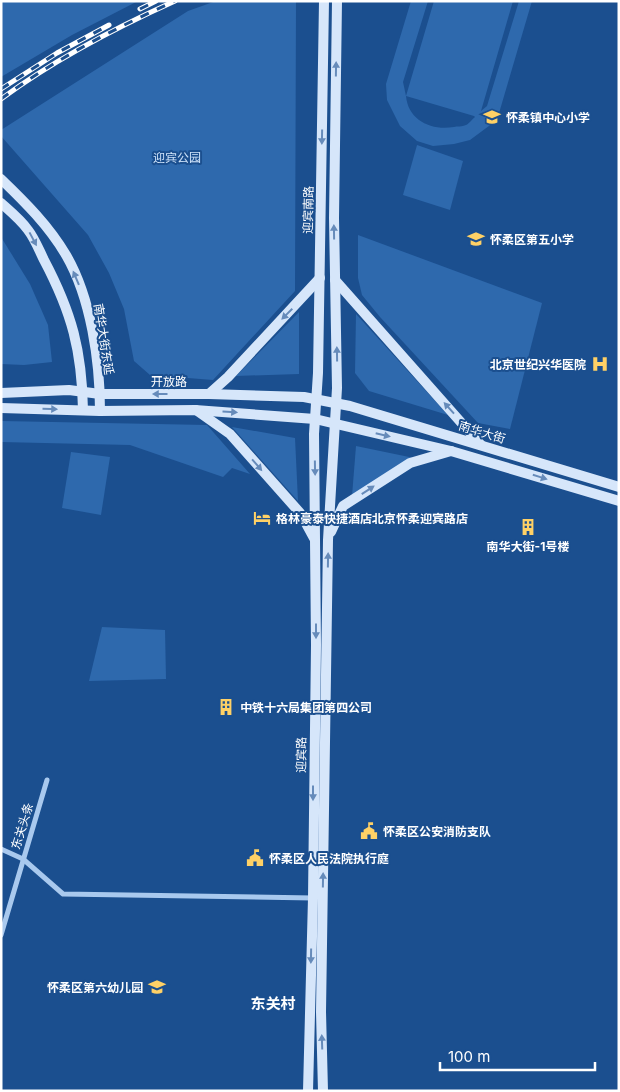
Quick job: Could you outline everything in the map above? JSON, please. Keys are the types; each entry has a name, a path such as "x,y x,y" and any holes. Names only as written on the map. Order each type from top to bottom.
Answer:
{"main road":[{"name":"迎宾南路","path":"315,419 320,278 324,1"},
{"name":"迎宾南路","path":"335,423 337,403 334,155 337,1"},
{"name":"南华大街东延","path":"1,179 34,211 66,255 87,303 96,359 100,411"},
{"path":"1,203 28,230 56,283 73,324 78,348 83,391 83,410"},
{"path":"209,394 228,377 320,278"},
{"path":"336,280 481,445"},
{"name":"开放路","path":"1,393 83,391 100,394 209,394 304,397 337,403"},
{"name":"南华大街","path":"337,403 619,487"},
{"path":"1,408 100,411 195,410 315,419 451,451 619,501"},
{"path":"195,410 230,434 301,514 315,540"},
{"name":"迎宾路","path":"308,1091 313,898 316,645 315,419"},
{"name":"迎宾路","path":"323,1091 321,992 328,540 335,423"},
{"path":"328,540 343,506 410,463 451,451"}],"street":[{"name":"东关头条","path":"1,934 47,780"},
{"path":"1,849 23,859 63,894 313,898"}],"green space":[{"path":"1,1 138,1 72,35 1,77"},
{"name":"迎宾公园","path":"216,1 296,1 295,291 213,380 150,375 134,361 124,309 109,273 88,235 1,136 1,130 188,11"},
{"path":"411,1 428,1 403,82 406,96 434,1 513,1 481,111 487,106 519,1 532,1 497,120 470,140 433,146 417,141 400,126 387,100 386,84","holes":["406,96 474,116 468,124 463,126 445,128 429,125 422,122 411,112"]},
{"path":"417,145 463,161 450,210 403,195"},
{"path":"358,235 542,303 510,429 478,423 362,295 358,278"},
{"path":"1,237 30,284 48,325 52,362 24,365 1,364"},
{"path":"299,312 299,374 236,376"},
{"path":"356,314 448,415 369,391 355,373"},
{"path":"1,421 207,425 250,474 232,468 223,477 130,445 1,442"},
{"path":"232,427 295,438 298,501"},
{"path":"356,446 414,458 352,496"},
{"path":"71,452 110,457 101,515 62,508"},
{"path":"102,627 165,630 166,679 89,681"}],"railway":[{"path":"140,9 156,1"},
{"path":"1,99 42,71 85,46 175,1"},
{"path":"1,89 57,53 109,25"}],"place":[{"name":"怀柔镇中心小学","path":"492,117"},
{"name":"怀柔区第五小学","path":"476,239"},
{"name":"北京世纪兴华医院","path":"600,364"},
{"name":"格林豪泰快捷酒店北京怀柔迎宾路店","path":"262,518"},
{"name":"南华大街-1号楼","path":"528,527"},
{"name":"中铁十六局集团第四公司","path":"226,707"},
{"name":"怀柔区公安消防支队","path":"369,831"},
{"name":"怀柔区人民法院执行庭","path":"255,858"},
{"name":"怀柔区第六幼儿园","path":"157,987"}],"district":[{"name":"东关村","path":"273,1003"}]}
